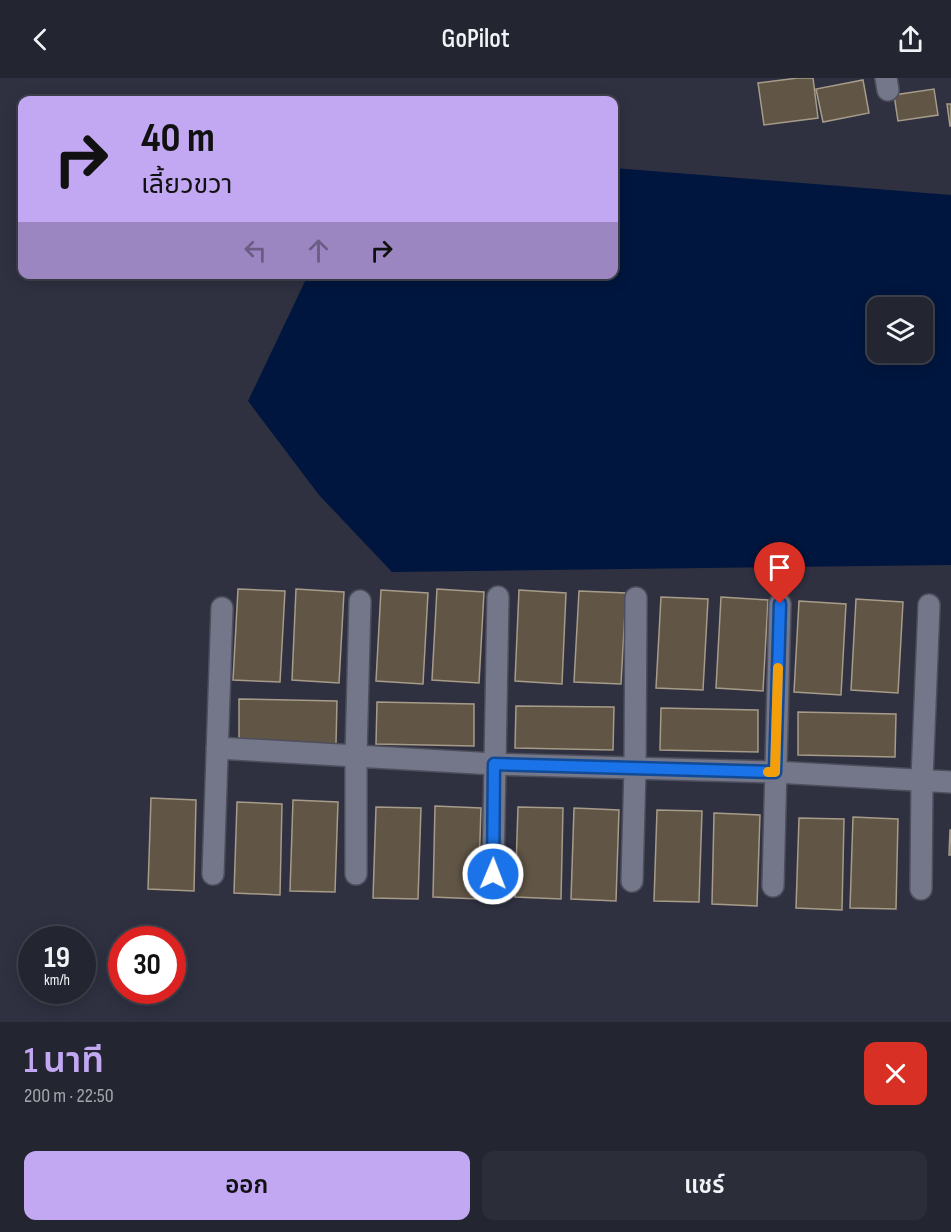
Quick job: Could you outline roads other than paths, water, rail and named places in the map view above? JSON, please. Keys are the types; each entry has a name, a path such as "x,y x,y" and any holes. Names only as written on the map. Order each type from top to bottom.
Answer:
{"street":[{"path":"493,874 498,597"},
{"path":"632,881 636,598"},
{"path":"356,874 360,601"},
{"path":"773,886 780,604"},
{"path":"921,889 922,779 929,605"},
{"path":"213,874 222,608"},
{"path":"217,748 494,764 775,772 951,782"}],"water":[{"path":"618,168 951,195 951,565 392,572 319,495 248,401 306,279 618,279"}]}
